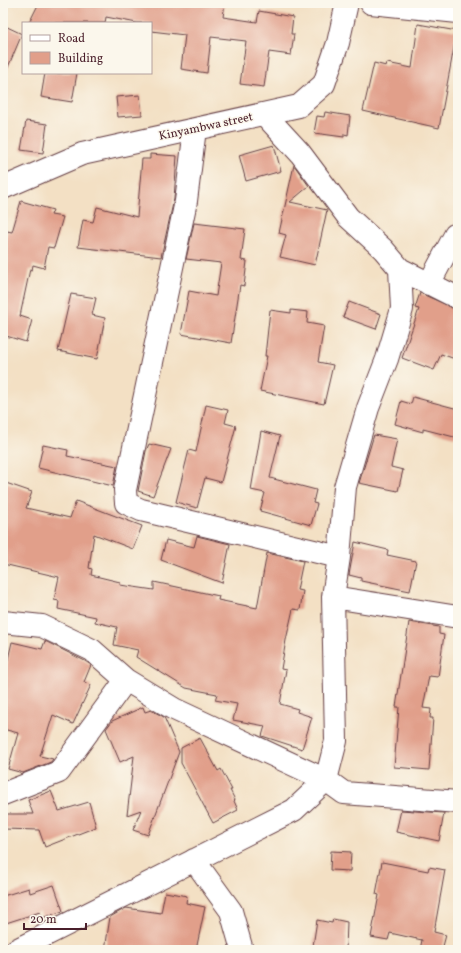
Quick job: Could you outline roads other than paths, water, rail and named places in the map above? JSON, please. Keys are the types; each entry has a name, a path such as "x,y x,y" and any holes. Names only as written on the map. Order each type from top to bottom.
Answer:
{"street":[{"name":"Kinyambwa street","path":"3,188 82,154 265,115 299,106 324,84 338,43 347,3"},
{"path":"370,3 458,12"},
{"path":"265,115 300,153 348,217 383,249 400,270 458,298"},
{"path":"195,129 186,201 125,490 126,503 141,510 339,557"},
{"path":"429,284 455,235 458,235"},
{"path":"16,950 294,810 326,780 336,740 333,597 339,557 345,487 368,408 387,359 402,309 400,270"},
{"path":"333,597 458,617"},
{"path":"3,622 42,626 92,650 126,680 174,709 326,780 344,793 458,802"},
{"path":"3,794 59,772 126,680"},
{"path":"194,860 231,911 242,950"}]}
